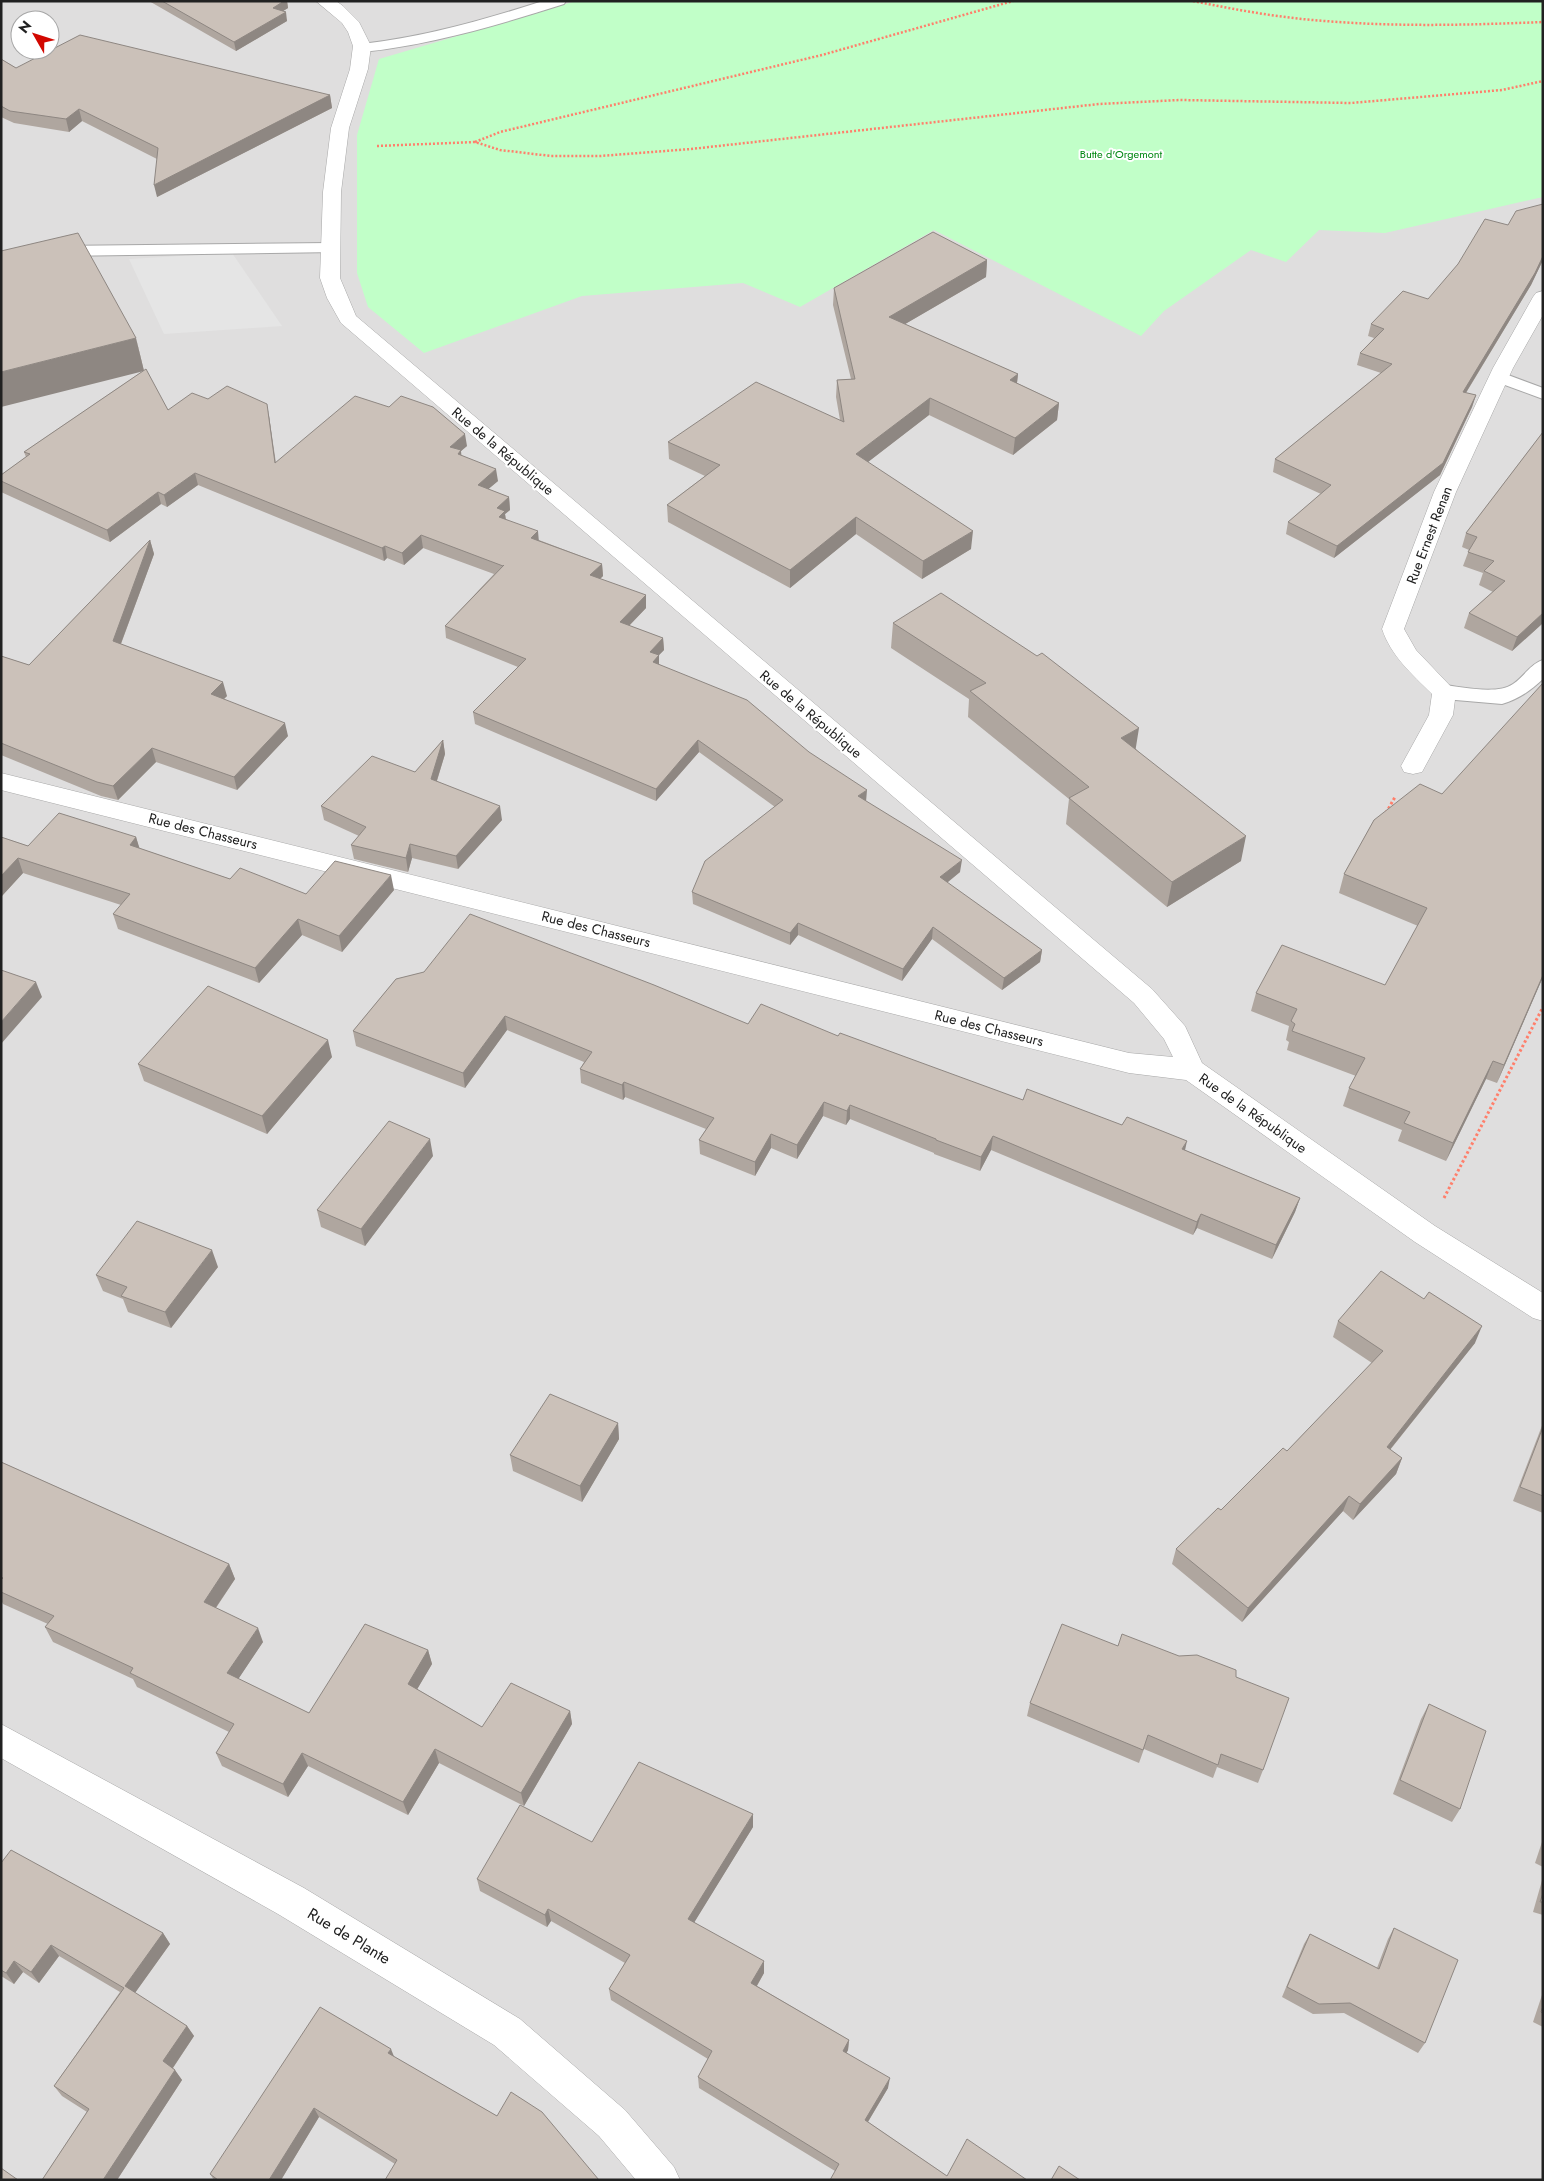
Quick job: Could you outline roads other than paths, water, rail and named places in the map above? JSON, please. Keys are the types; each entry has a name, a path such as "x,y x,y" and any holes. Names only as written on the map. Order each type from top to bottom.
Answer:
{"street":[{"path":"324,1 340,11 357,30 362,48"},
{"name":"Rue de la République","path":"362,48 360,64 340,126 335,150 330,278 337,298 348,319 1143,996 1175,1033 1192,1070 1425,1234 1543,1309"},
{"name":"Rue Ernest Renan","path":"1444,692 1402,649 1395,639 1393,629 1445,492 1500,377 1502,368 1543,297"},
{"path":"1413,766 1440,715 1444,692"},
{"name":"Rue des Chasseurs","path":"1,781 1129,1063 1192,1070"},
{"name":"Rue de Plante","path":"1,1740 291,1901 507,2032 612,2123 661,2180"}],"lane":[{"path":"362,48 388,46 422,39 558,1"},
{"path":"1,264 59,250 331,248"},
{"path":"1500,377 1543,394"},
{"path":"1444,692 1502,697 1520,689 1543,667"}],"park label":[{"name":"Butte d'Orgemont","path":"1121,154"}]}
